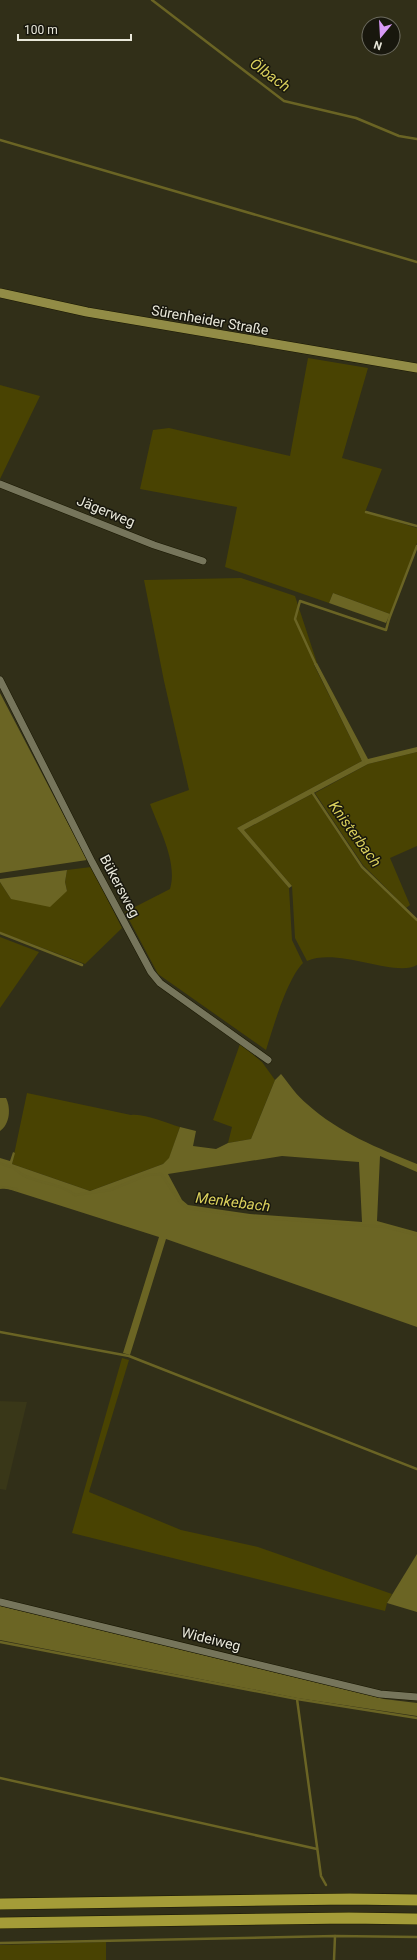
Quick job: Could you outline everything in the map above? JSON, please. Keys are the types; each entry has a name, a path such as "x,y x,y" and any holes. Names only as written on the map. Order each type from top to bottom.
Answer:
{"highway":[{"path":"0,1904 326,1899 417,1900"},
{"path":"0,1923 310,1918 417,1919"}],"main road":[{"name":"Sürenheider Straße","path":"0,293 87,312 417,368"}],"street":[{"name":"Jägerweg","path":"0,484 154,545 203,562"},
{"name":"Bükersweg","path":"0,680 92,862 152,972 160,983 208,1015 268,1060"},
{"name":"Wideiweg","path":"0,1602 380,1694 417,1697"}],"shaded area":[{"path":"308,358 368,368 342,458 382,469 365,512 417,528 417,543 390,614 333,593 329,603 225,567 237,507 140,489 153,430 169,428 290,456"},
{"path":"0,385 40,396 0,479"},
{"path":"241,578 295,596 317,663 314,665 362,761 237,828 289,888 292,940 303,963 291,980 266,1050 158,974 125,912 170,889 172,868 170,857 150,804 189,790 164,681 144,580"},
{"path":"333,593 390,614 386,623 329,603"},
{"path":"317,663 368,759 417,747 417,752 368,764 244,830 292,886 289,888 237,828 362,761 314,664"},
{"path":"0,693 87,860 0,873"},
{"path":"417,752 417,846 390,858 410,905 406,908 363,865 315,793 368,764"},
{"path":"312,794 361,868 417,921 417,965 407,968 395,968 335,958 320,958 307,961 295,938 292,886 244,830"},
{"path":"91,867 122,928 85,964 0,932 0,882 11,899 67,891 65,882 67,870"},
{"path":"67,870 65,882 67,891 50,907 11,899 0,882 0,879"},
{"path":"0,937 39,952 0,1008"},
{"path":"240,1044 262,1062 275,1080 251,1139 228,1143 232,1127 213,1120"},
{"path":"281,1074 303,1101 346,1132 373,1146 417,1164 417,1172 380,1156 377,1221 417,1232 417,1327 166,1239 130,1355 123,1353 159,1237 5,1188 0,1189 0,1158 10,1161 13,1152 15,1153 12,1164 90,1191 163,1164 169,1158 180,1127 196,1131 193,1146 216,1149 228,1143 251,1139 275,1080","holes":["282,1156 359,1162 362,1222 250,1214 188,1205 182,1200 168,1174"]},
{"path":"27,1093 131,1115 142,1115 180,1127 169,1159 163,1164 90,1191 12,1164"},
{"path":"0,1098 6,1098 8,1102 9,1116 6,1124 0,1131"},
{"path":"122,1358 129,1360 89,1492 181,1530 258,1547 392,1594 385,1611 72,1533"},
{"path":"0,1401 27,1402 6,1490 0,1489"},
{"path":"417,1554 417,1612 387,1603"},
{"path":"0,1606 384,1699 417,1703 417,1716 297,1698 0,1640"},
{"path":"106,1942 106,1960 0,1960 0,1945"}],"waterway":[{"name":"Ölbach","path":"152,0 284,101 356,118 399,136 417,139"},
{"path":"0,140 417,262"},
{"path":"366,512 417,526"},
{"path":"389,619 417,546"},
{"name":"Knisterbach","path":"389,619 386,630 300,601 295,619 316,665 358,745 364,763 312,792 362,867 417,920"},
{"path":"0,933 82,965"},
{"name":"Menkebach","path":"0,1163 12,1167 25,1176 63,1188 75,1195 110,1190 147,1175 161,1174 180,1202 187,1208 249,1217 386,1227 417,1235"},
{"path":"0,1187 17,1189"},
{"path":"0,1332 129,1356 417,1469"},
{"path":"0,1642 297,1699 417,1718"},
{"path":"297,1699 321,1876 326,1885"},
{"path":"0,1778 317,1849"},
{"path":"0,1943 335,1936 417,1937"},
{"path":"334,1960 335,1936"}]}
